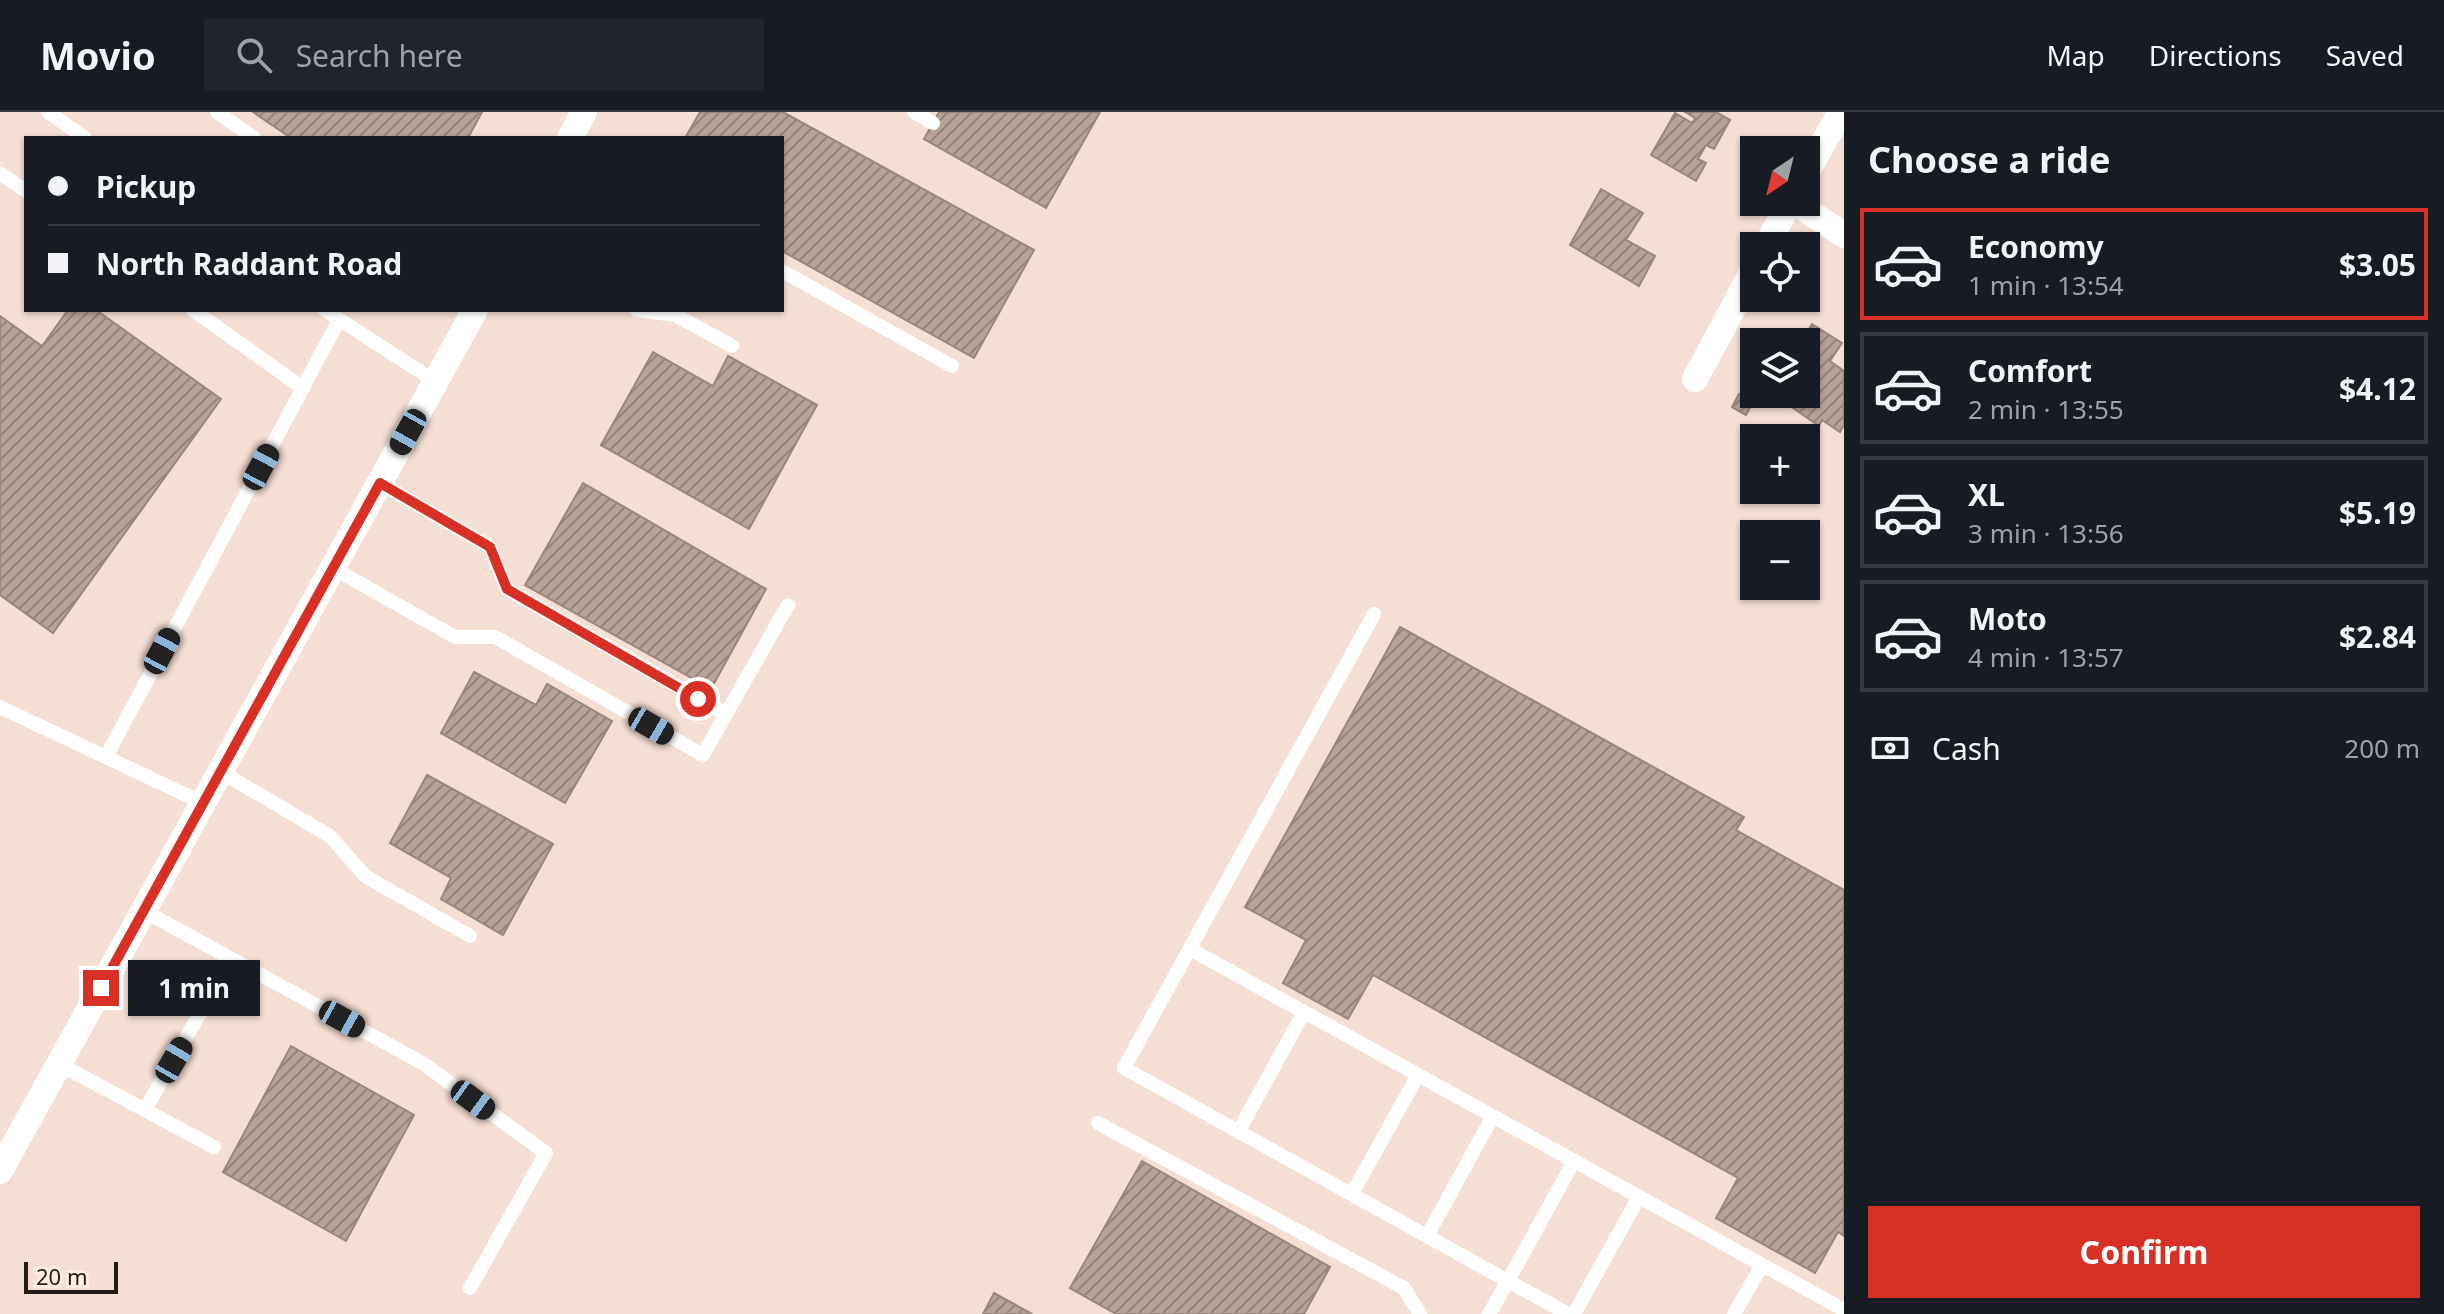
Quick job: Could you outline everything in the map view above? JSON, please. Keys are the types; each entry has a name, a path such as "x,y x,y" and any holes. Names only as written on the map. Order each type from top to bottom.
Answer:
{"street":[{"path":"571,136 584,112"},
{"path":"1820,149 1841,112"},
{"path":"1814,216 1844,235"},
{"path":"1695,379 1740,295"},
{"path":"0,1171 474,312"}],"lane":[{"path":"48,112 82,136"},
{"path":"217,112 251,136"},
{"path":"914,112 933,123"},
{"path":"0,173 24,190"},
{"path":"784,272 952,366"},
{"path":"196,312 303,388"},
{"path":"328,312 436,382"},
{"path":"652,312 675,315 732,346"},
{"path":"106,757 339,320"},
{"path":"380,483 490,547 507,589 726,714"},
{"path":"333,568 455,637 495,637 703,755 788,605"},
{"path":"1374,614 1124,1068 1571,1314 1639,1197"},
{"path":"0,707 203,803"},
{"path":"221,772 330,836 365,876 470,936"},
{"path":"144,911 424,1064 546,1153 470,1288"},
{"path":"1190,949 1844,1310"},
{"path":"145,1110 231,959"},
{"path":"1238,1132 1304,1012"},
{"path":"59,1064 214,1147"},
{"path":"1352,1194 1418,1075"},
{"path":"1427,1236 1493,1116"},
{"path":"1098,1123 1404,1288 1420,1314"},
{"path":"1489,1314 1574,1161"},
{"path":"1734,1314 1762,1265"}],"building":[{"path":"253,112 482,112 469,136 288,136"},
{"path":"700,112 783,112 1034,250 974,358 784,252 784,136 686,136"},
{"path":"939,112 1100,112 1046,208 924,139"},
{"path":"1685,112 1716,112 1730,120 1714,149 1706,145 1698,159 1706,163 1696,181 1651,155 1675,113 1692,123 1695,118"},
{"path":"1601,189 1643,213 1626,240 1655,256 1639,286 1570,245"},
{"path":"67,312 99,312 221,399 53,633 0,595 0,316 42,346"},
{"path":"1820,329 1842,343 1830,361 1844,371 1844,425 1840,432 1822,420 1816,424 1793,408 1820,408"},
{"path":"653,352 713,386 728,356 817,405 749,529 601,445"},
{"path":"1739,394 1740,408 1750,408 1746,415 1732,407"},
{"path":"583,483 766,589 711,689 525,585"},
{"path":"1400,627 1744,817 1736,830 1844,890 1844,1236 1838,1232 1815,1273 1716,1218 1738,1178 1373,975 1348,1019 1283,983 1306,940 1245,907"},
{"path":"474,672 536,705 547,684 612,721 565,803 441,733"},
{"path":"427,775 553,844 503,935 441,899 451,878 390,843"},
{"path":"291,1046 414,1115 346,1241 223,1172"},
{"path":"1142,1161 1330,1267 1304,1314 1116,1314 1070,1288"},
{"path":"994,1293 1032,1314 983,1314"}],"route":[{"path":"101,988 380,483 490,547 507,589 698,699"}]}
